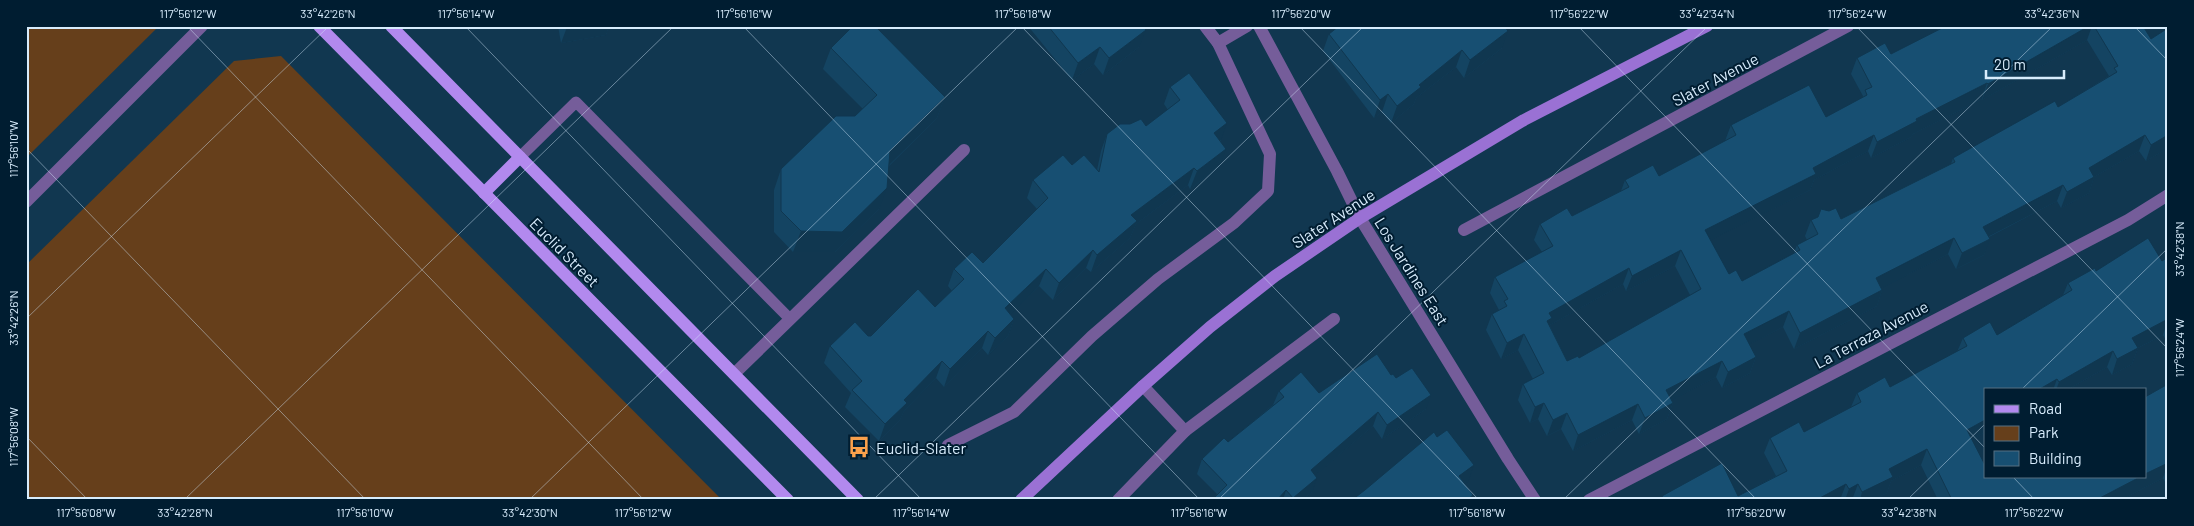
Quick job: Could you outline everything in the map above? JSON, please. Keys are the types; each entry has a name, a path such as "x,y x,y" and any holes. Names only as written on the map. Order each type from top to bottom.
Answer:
{"main road":[{"name":"Euclid Street","path":"319,26 788,500"},
{"path":"391,26 858,500"},
{"name":"Slater Avenue","path":"1022,500 1143,386 1210,327 1275,276 1360,218 1524,120 1707,26"},
{"path":"484,193 520,157"}],"street":[{"path":"26,202 202,26"},
{"path":"948,445 1014,412 1092,336 1158,280 1234,223 1268,191 1270,154 1218,43 1205,26"},
{"path":"1218,43 1247,26"},
{"name":"Los Jardines East","path":"1259,26 1360,218 1508,460 1535,500"},
{"name":"Slater Avenue","path":"1464,230 1848,26"},
{"path":"734,374 964,150"},
{"name":"La Terraza Avenue","path":"1589,500 2128,220 2168,195"},
{"path":"1118,500 1185,431 1334,318"},
{"path":"1143,386 1185,431"}],"lane":[{"path":"520,157 576,102 790,320"}],"green space":[{"path":"26,26 159,26 26,158"},
{"path":"281,56 722,500 26,500 26,265 234,61"}],"building":[{"path":"853,26 875,26 945,97 890,151 887,188 842,232 801,231 781,211 781,169 836,116 855,116 877,95 831,48"},
{"path":"1048,26 1143,26 1146,30 1109,58 1100,47 1078,63"},
{"path":"1339,26 1504,26 1508,31 1470,60 1462,50 1419,85 1421,87 1397,106 1388,94 1380,100 1329,34"},
{"path":"1946,26 2089,26 1988,84 1916,119 1917,121 1877,142 1874,135 1813,168 1816,174 1705,230 1729,274 1736,270 1742,281 1800,250 1797,245 1818,234 1811,220 1818,217 1821,209 1829,211 1836,208 1841,219 1955,162 1953,158 2055,101 2058,107 2117,72 2114,68 2118,66 2094,26 2143,26 2151,39 2168,28 2168,135 2151,145 2145,135 2089,168 2094,177 2067,192 2063,185 1983,227 1990,239 1962,253 1954,238 1876,278 1882,290 1800,333 1789,311 1744,334 1756,357 1728,372 1722,361 1666,390 1673,403 1645,418 1638,404 1578,435 1567,413 1553,420 1544,403 1535,407 1523,384 1544,373 1524,334 1507,343 1492,314 1507,306 1504,301 1508,299 1495,277 1553,246 1540,224 1567,208 1572,216 1629,187 1625,180 1653,165 1659,176 1736,135 1731,125 1809,85 1826,117 1867,95 1865,90 1872,87 1857,58 1885,43 1891,54","holes":["1681,250 1701,289 1579,358 1578,356 1567,361 1547,321 1552,318 1549,313 1629,268 1632,276"]},
{"path":"1189,73 1227,123 1214,133 1226,149 1197,171 1194,168 1131,215 1137,221 1097,255 1093,250 1059,283 1046,269 1005,308 1014,319 995,338 988,331 950,369 942,361 904,400 907,403 885,424 852,390 862,381 830,346 855,322 868,336 871,336 918,289 935,307 964,279 954,269 972,252 983,263 1048,198 1033,180 1063,155 1072,165 1084,155 1099,172 1107,134 1120,124 1130,124 1141,119 1146,126 1180,100 1170,87"},
{"path":"2148,238 2162,261 2168,257 2168,319 2132,338 2138,348 2117,359 2113,351 2059,382 2057,379 2041,388 1984,388 1984,421 1967,430 1984,463 1984,478 2138,478 2096,500 1952,500 1927,449 1889,469 1893,477 1862,492 1858,484 1849,489 1846,484 1816,500 1664,500 1662,496 1722,463 1738,496 1787,471 1770,438 1799,422 1804,432 1861,402 1857,393 1885,377 1890,387 1967,346 1963,338 1990,322 1997,335 2072,290 2068,283 2095,268 2096,271"},
{"path":"1377,354 1391,375 1393,374 1396,378 1412,368 1431,395 1387,425 1378,412 1311,470 1317,478 1293,498 1286,490 1277,500 1212,500 1227,485 1202,459 1224,438 1228,442 1284,397 1279,391 1301,372 1319,393"},
{"path":"2168,384 2168,463 2146,474 2146,396"},
{"path":"1447,430 1474,465 1459,476 1473,495 1467,500 1352,500 1434,432 1437,437"}],"place":[{"name":"Euclid-Slater","path":"859,447"}]}
